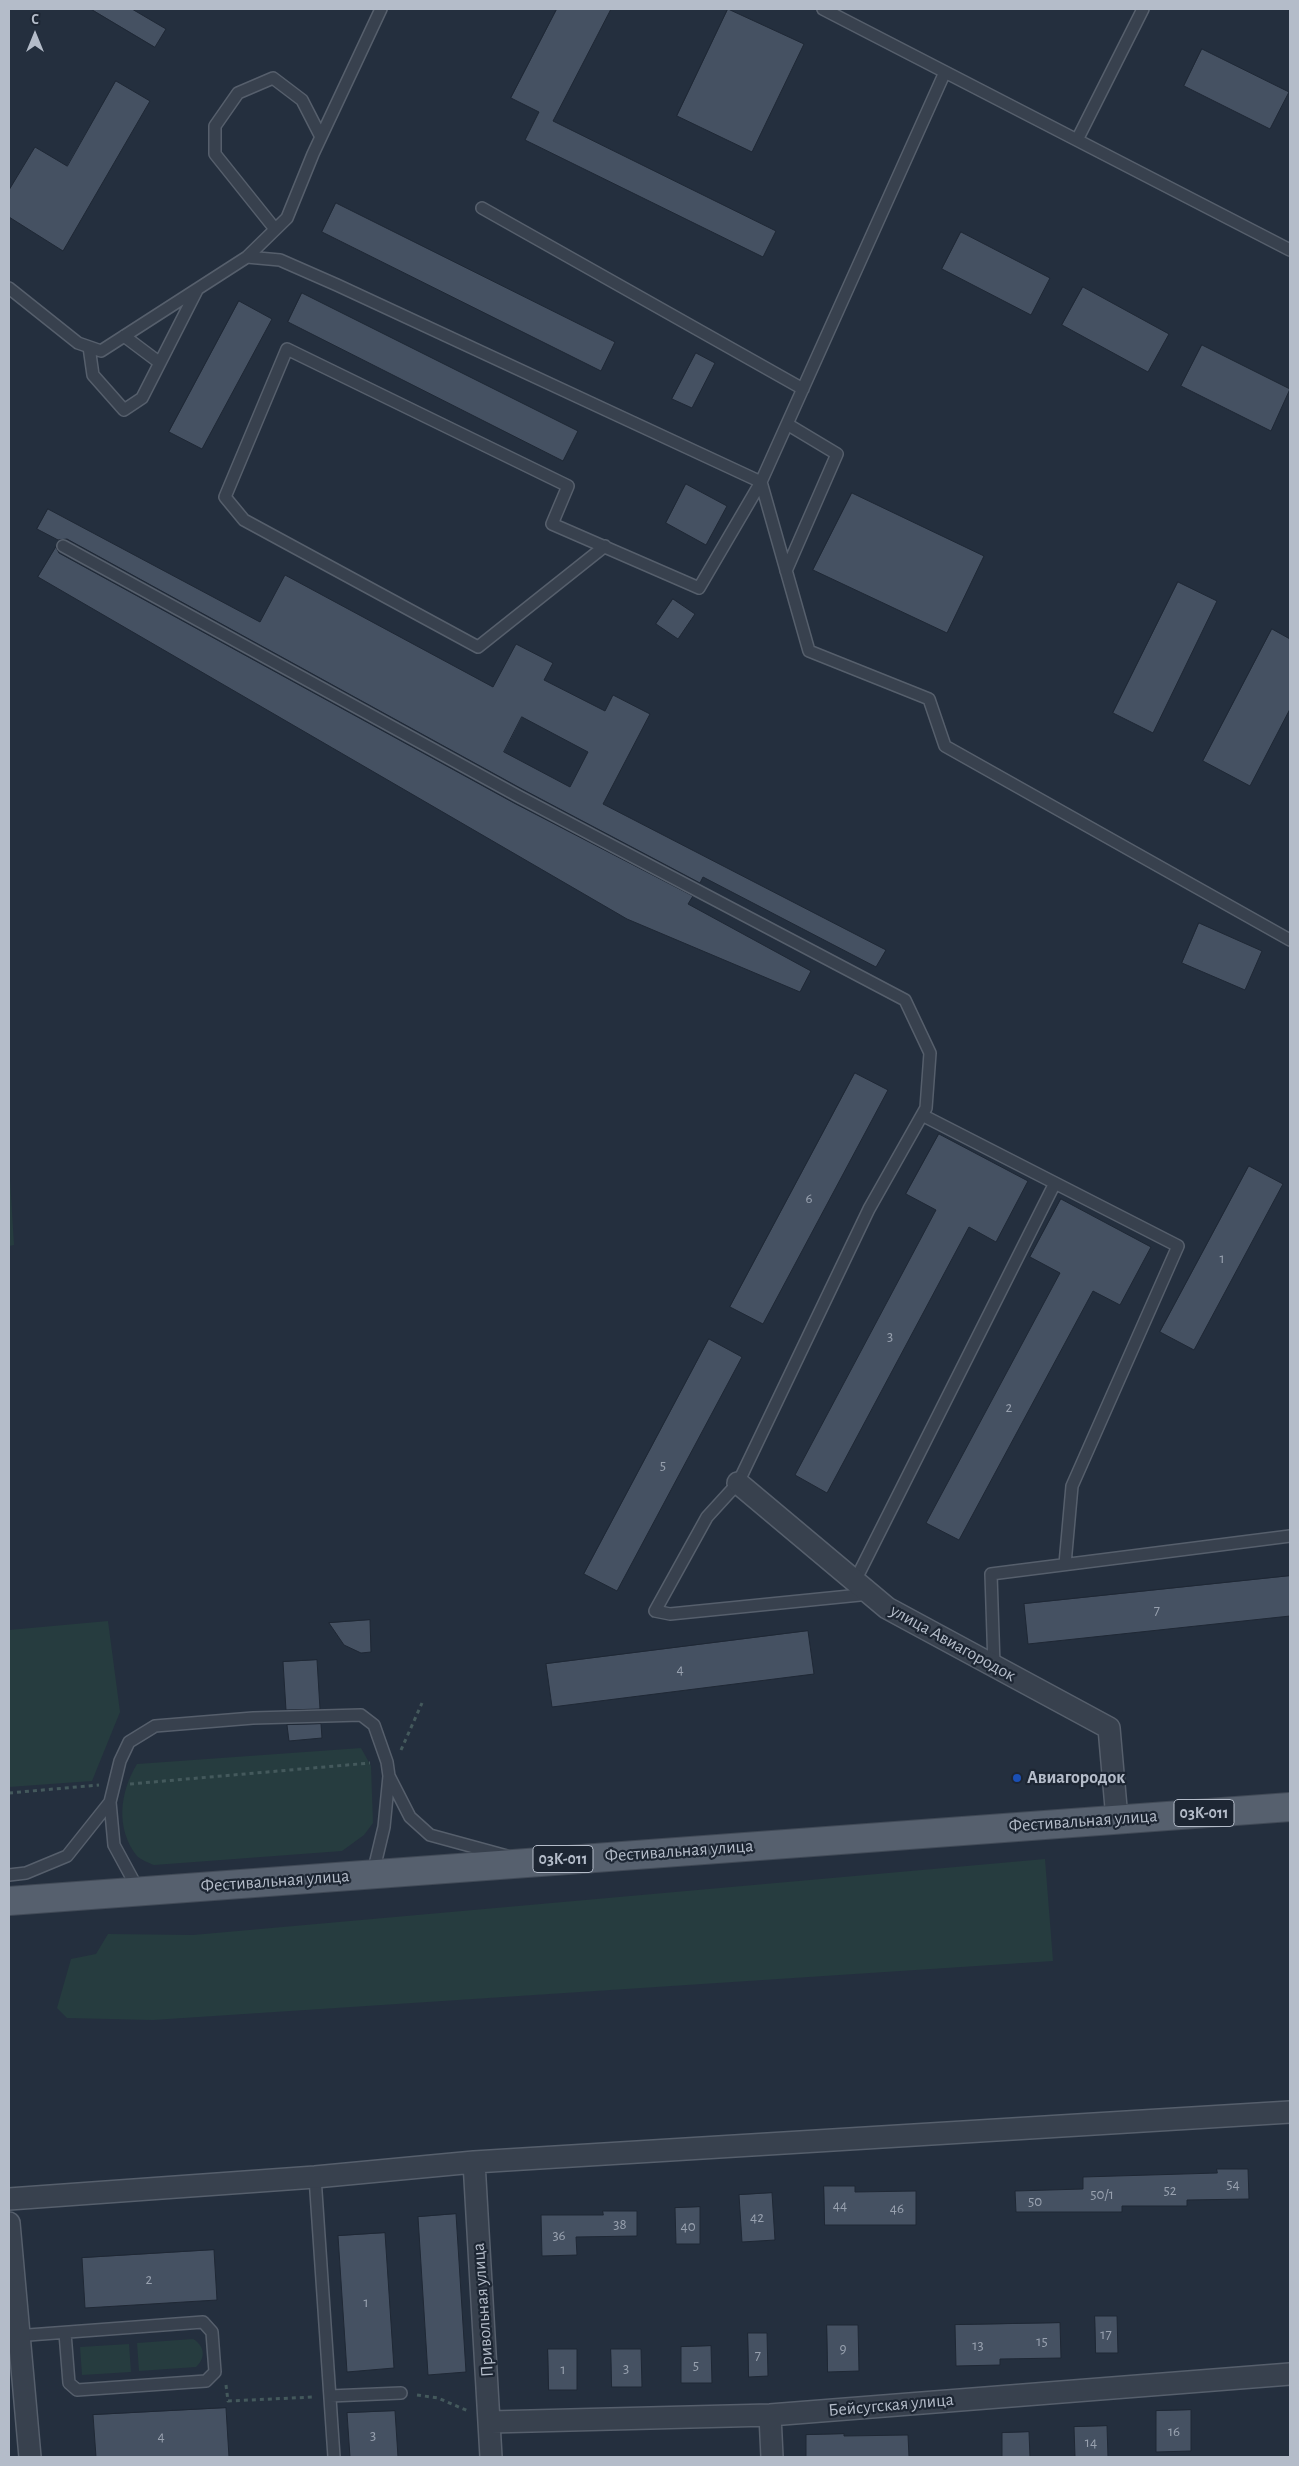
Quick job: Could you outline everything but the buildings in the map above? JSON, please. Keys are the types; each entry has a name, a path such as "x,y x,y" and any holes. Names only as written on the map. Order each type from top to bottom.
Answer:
{"main road":[{"name":"Фестивальная улица","path":"9,1901 1290,1807"}],"street":[{"name":"улица Авиагородок","path":"738,1483 886,1608 1109,1728 1118,1819"},
{"path":"9,2199 315,2177 474,2162 1290,2112"},
{"name":"Привольная улица","path":"474,2162 491,2422 491,2457"},
{"path":"9,2223 14,2336 30,2457"},
{"name":"Бейсугская улица","path":"491,2422 770,2415 1290,2374"},
{"path":"770,2415 772,2457"}],"lane":[{"path":"9,288 71,338 101,351 247,257 287,218 321,137 381,9"},
{"path":"823,9 1290,250"},
{"path":"1077,140 1143,9"},
{"path":"605,546 478,647 244,520 225,497 287,349 568,486 552,524 605,546 700,588 761,482 945,72"},
{"path":"275,229 215,154 215,126 238,93 273,78 302,100 321,137"},
{"path":"482,208 803,388"},
{"path":"247,257 280,260 338,285 761,482 809,651 929,699 945,746 1290,940"},
{"path":"89,347 93,375 124,410 142,398 198,289"},
{"path":"124,336 160,363"},
{"path":"786,571 837,454 787,424"},
{"path":"63,546 518,796 905,1000 930,1053 926,1108 870,1209 738,1483 707,1517 655,1611 670,1614 862,1588 1054,1183"},
{"path":"922,1114 1178,1246 1072,1486 1065,1564"},
{"path":"994,1666 991,1574 1290,1536"},
{"path":"139,1891 114,1845 110,1802 120,1761 129,1742 155,1726 253,1718 362,1715 374,1725 387,1762 389,1776 384,1827 373,1874"},
{"path":"389,1776 410,1818 430,1835 531,1862"},
{"path":"9,1874 26,1874 67,1856 110,1802"},
{"path":"315,2177 334,2457"},
{"path":"14,2336 203,2322 212,2332 215,2372 206,2380 77,2390 69,2383 65,2333"},
{"path":"330,2396 402,2393"}],"path":[{"path":"9,1793 387,1762 397,1758 422,1703"},
{"path":"210,2376 227,2386 228,2401 330,2396"},
{"path":"402,2393 438,2398 491,2422"}],"green space":[{"path":"9,1162 14,1245 9,1246"},
{"path":"108,1621 120,1712 92,1781 9,1787 9,1630"},
{"path":"361,1748 371,1766 373,1823 364,1835 342,1851 154,1865 137,1856 125,1834 122,1810 124,1798 131,1775 137,1764"},
{"path":"1045,1859 1053,1961 153,2020 67,2018 57,2008 71,1959 96,1954 108,1934 193,1935"},
{"path":"193,2339 200,2345 203,2352 203,2356 196,2367 139,2371 137,2343"},
{"path":"129,2344 131,2372 82,2375 80,2347"}],"place":[{"name":"Авиагородок","path":"1017,1778"}]}
